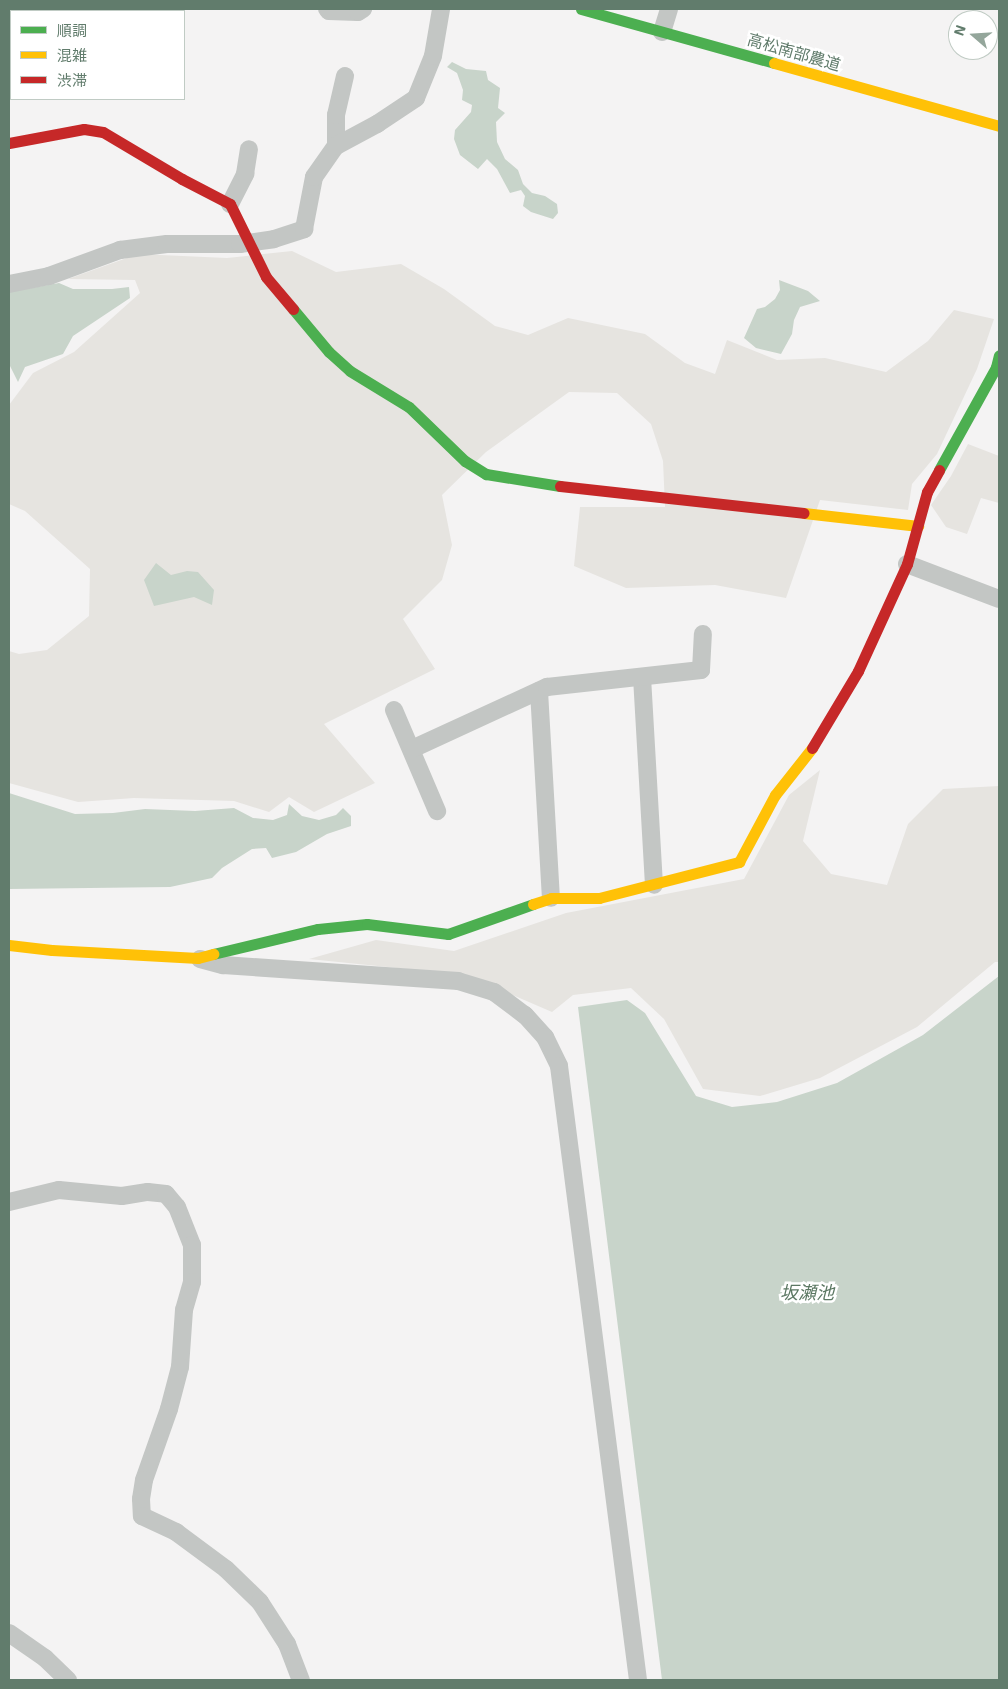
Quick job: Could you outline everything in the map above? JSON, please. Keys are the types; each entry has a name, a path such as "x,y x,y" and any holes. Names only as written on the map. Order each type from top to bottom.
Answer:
{"street":[{"path":"327,9 329,11 358,12 363,9"},
{"path":"9,284 49,276 120,250 167,244 249,243 274,239 304,229 314,177 336,146 377,124 416,98 433,56 441,9"},
{"name":"高松南部農道","path":"581,9 999,126"},
{"path":"662,32 669,9"},
{"path":"336,146 336,116 345,76"},
{"path":"9,143 84,129 103,132 182,179 230,204 266,277 329,352 350,371 409,407 465,461 486,474 542,484 918,526"},
{"path":"230,204 245,174 249,149"},
{"path":"198,958 318,929 367,924 448,934 551,898 599,898 740,862 775,795 815,744 858,671 907,564 927,492 997,368 999,355"},
{"path":"907,564 999,599"},
{"path":"412,749 547,687 701,670 703,634"},
{"path":"642,677 654,884"},
{"path":"539,691 551,898"},
{"path":"394,710 437,811"},
{"path":"9,945 52,950 198,958 223,965 458,981 494,992 525,1015 545,1037 558,1066 638,1680"},
{"path":"9,1202 59,1190 122,1196 148,1192 166,1194 176,1207 192,1245 192,1282 184,1310 180,1367 169,1409 144,1480 140,1499 142,1516 176,1532 226,1569 260,1602 287,1644 301,1680"},
{"path":"9,1633 45,1658 68,1680"}],"shaded area":[{"path":"292,251 336,272 401,264 444,289 495,326 528,335 568,318 645,334 685,363 715,374 727,340 777,360 825,358 886,372 928,341 954,310 994,319 977,369 937,454 912,484 908,510 820,500 786,598 715,585 626,588 574,566 580,507 665,507 663,461 651,424 617,393 569,392 486,452 442,495 452,545 442,580 403,619 435,669 324,724 375,783 314,812 289,797 269,812 234,801 134,798 78,802 9,783 9,651 19,654 47,650 89,616 90,569 25,511 9,504 9,405 33,373 74,352 140,293 135,280 68,279 138,254 227,258"},
{"path":"968,444 999,456 999,503 981,498 967,534 946,527 931,505 951,476"},
{"path":"820,770 803,841 831,874 887,885 908,824 943,789 999,786 999,962 995,962 917,1027 820,1078 760,1096 703,1089 664,1019 631,988 573,995 552,1012 466,975 309,959 376,940 454,951 566,913 744,879 789,795"}],"water":[{"path":"452,62 466,69 486,71 488,80 500,88 498,108 505,113 496,122 497,142 505,159 518,170 523,184 532,193 545,196 557,204 558,213 553,219 531,212 523,206 525,196 521,190 510,193 497,169 487,159 478,169 460,155 454,139 455,130 471,112 472,105 462,100 463,90 457,73 447,67"},
{"path":"779,280 808,291 820,301 800,307 794,320 792,334 781,354 756,348 744,338 757,309 765,307 775,299 780,290"},
{"path":"59,283 73,289 129,287 130,298 73,336 63,354 25,367 18,382 9,364 9,292"},
{"path":"156,563 171,575 187,571 198,572 214,590 212,605 194,597 154,606 144,580"},
{"path":"9,793 75,814 113,813 145,809 195,811 234,808 253,818 273,820 287,815 289,804 302,816 319,820 336,815 343,808 351,816 351,826 327,834 296,852 272,858 266,848 252,849 222,868 212,878 170,887 9,889"},
{"name":"坂瀬池","path":"999,976 999,1680 662,1680 578,1007 627,1000 645,1013 696,1096 732,1107 777,1102 837,1083 923,1035"}],"traffic: fast":[{"path":"581,9 774,63"},
{"path":"293,309 329,352 350,371 409,407 465,461 486,474 560,486"},
{"path":"939,470 996,367 999,355"},
{"path":"213,954 318,929 367,924 448,934 533,904"}],"traffic: slow":[{"path":"774,63 999,126"},
{"path":"804,513 918,526"},
{"path":"533,904 551,898 599,898 739,862 775,795 812,748"},
{"path":"9,945 52,950 198,958 213,954"}],"traffic: jam":[{"path":"9,143 84,129 103,132 182,179 230,204 266,277 293,309"},
{"path":"812,748 858,671 907,564 927,492 939,470"},
{"path":"560,486 804,513"}]}
